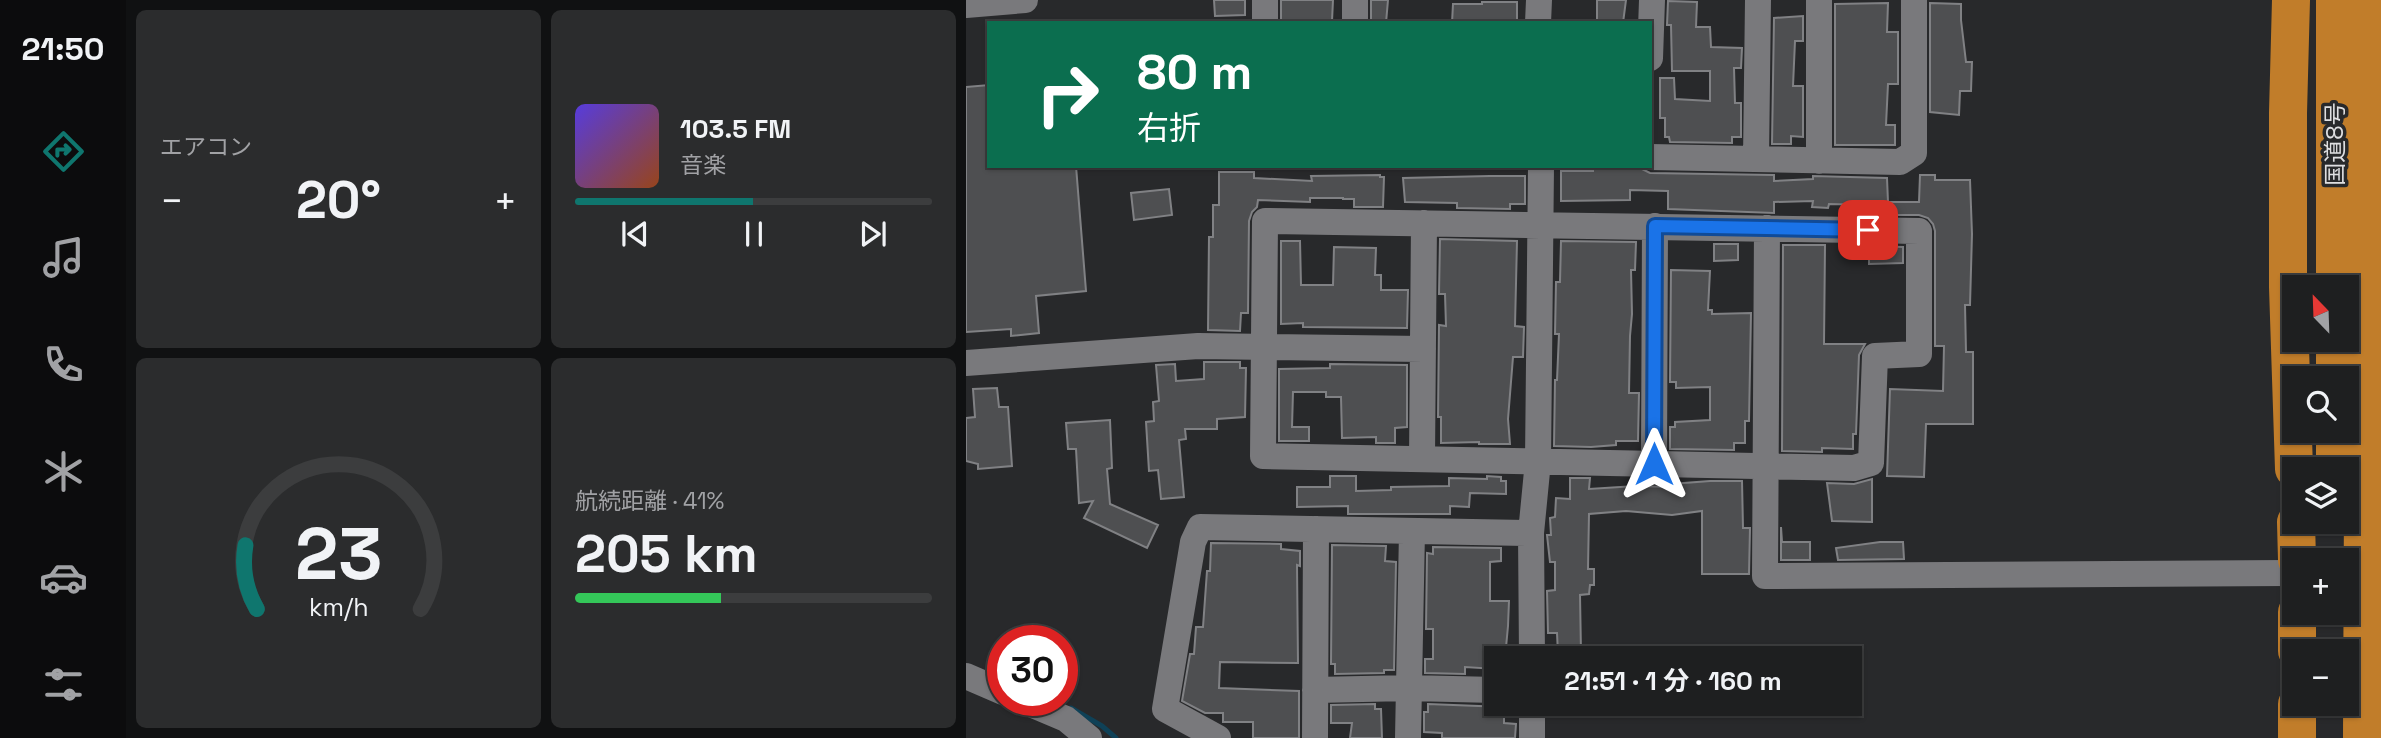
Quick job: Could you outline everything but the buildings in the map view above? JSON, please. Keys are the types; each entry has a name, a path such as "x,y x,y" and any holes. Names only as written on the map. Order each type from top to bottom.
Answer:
{"highway":[{"path":"2288,275 2291,0"},
{"path":"2304,275 2304,141 2310,0"},
{"name":"国道8号","path":"2335,0 2335,275"},
{"name":"国道8号","path":"2362,738 2365,0"},
{"path":"2293,352 2294,457"},
{"path":"2297,716 2297,738"},
{"path":"2336,716 2336,738"}],"street":[{"path":"966,5 1025,0"},
{"path":"1265,0 1265,21"},
{"path":"1355,0 1355,21"},
{"path":"1538,21 1539,0"},
{"path":"1651,21 1652,0"},
{"path":"1756,159 1758,0"},
{"path":"1819,0 1819,161"},
{"path":"1652,157 1900,162 1914,153 1913,0"},
{"path":"1532,646 1531,533 1538,461 1541,168"},
{"path":"1265,221 1541,225 1919,230 1919,354 1875,356 1871,463 1854,468 1263,456 1265,221"},
{"path":"1422,459 1424,223"},
{"path":"1654,464 1655,226"},
{"path":"1767,228 1765,576 2282,573"},
{"path":"966,363 1198,346 1423,349"},
{"path":"1218,738 1165,709 1194,542 1200,527 1531,533"},
{"path":"1315,738 1316,529"},
{"path":"1408,738 1412,531"},
{"path":"966,676 987,685"},
{"path":"1315,690 1484,690"},
{"path":"1059,716 1090,738"},
{"path":"1532,716 1532,738"}],"waterway":[{"path":"1078,712 1116,738"}],"route":[{"path":"1654,464 1655,226 1868,230"}]}
